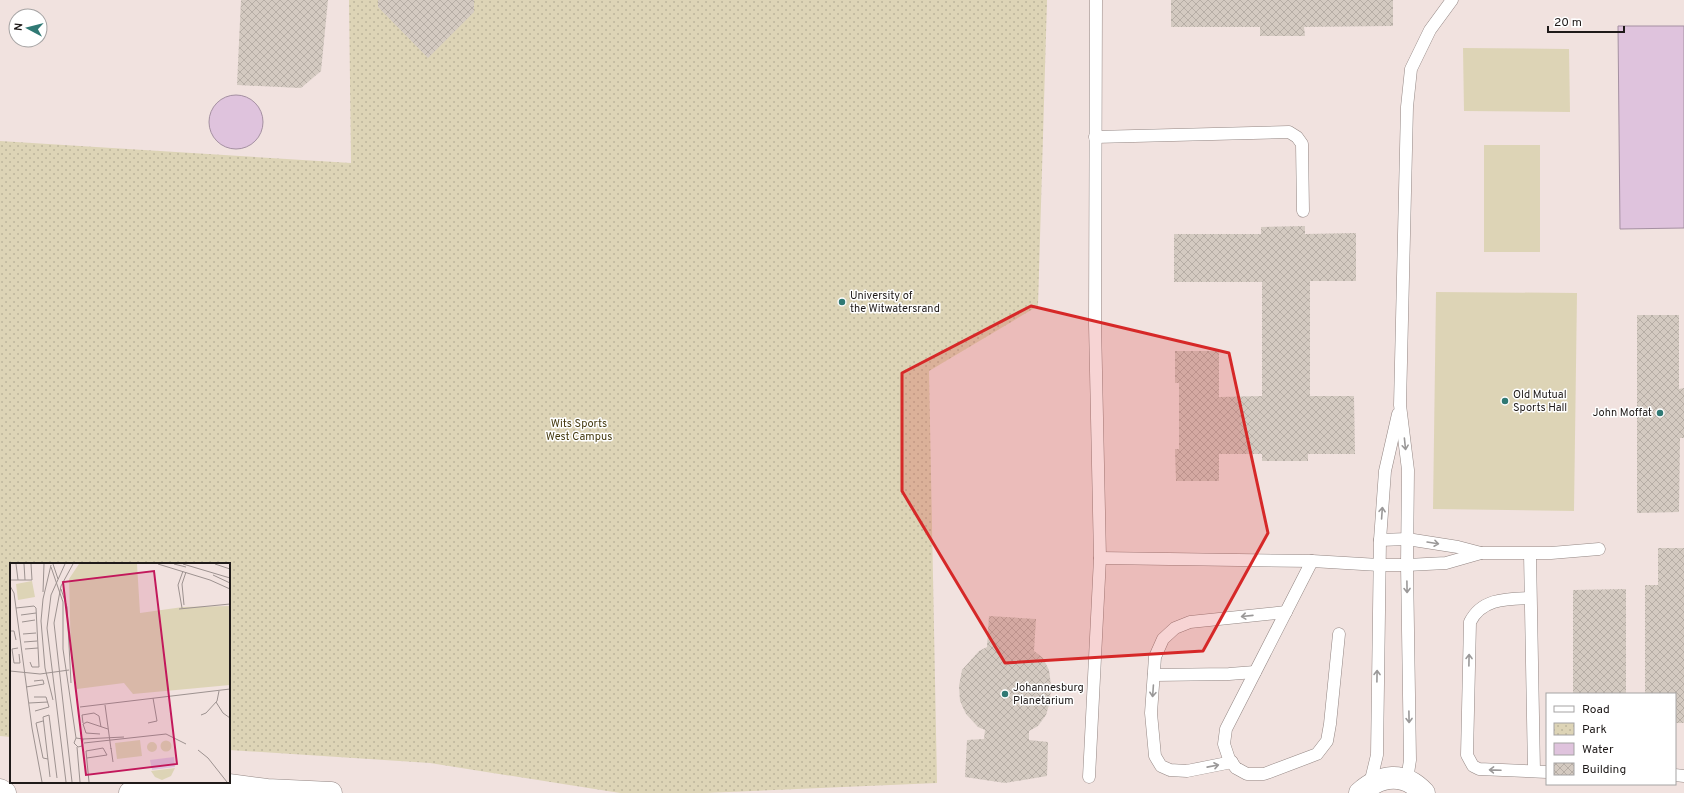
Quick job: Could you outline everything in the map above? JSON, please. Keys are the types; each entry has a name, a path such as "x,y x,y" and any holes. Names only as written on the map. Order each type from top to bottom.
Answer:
{"main road":[{"path":"1365,789 1381,779 1394,778 1415,787"},
{"path":"130,793 157,787 220,784 267,790 331,793"},
{"path":"0,790 5,793"}],"lane":[{"path":"1089,777 1100,558 1095,324 1096,0"},
{"path":"1415,787 1410,760 1407,565 1408,470 1400,405 1407,107 1411,69 1430,30 1452,0"},
{"path":"1095,137 1288,132 1297,137 1302,144 1303,211"},
{"path":"1365,789 1377,755 1379,565 1385,471 1400,405"},
{"path":"1380,540 1407,539 1458,547 1481,554"},
{"path":"1100,558 1312,561 1407,565 1446,563 1481,554 1530,554 1599,549"},
{"path":"1530,554 1534,771"},
{"path":"1312,561 1226,729 1224,744 1229,759 1236,768 1247,774 1264,774 1317,754 1327,741 1339,634"},
{"path":"1530,598 1502,599 1485,605 1474,615 1470,622 1467,755 1473,766 1479,769 1546,772"},
{"path":"1232,762 1187,771 1170,770 1161,766 1156,756 1151,713 1155,657 1163,639 1175,628 1190,622 1286,612"},
{"path":"1154,675 1229,674 1255,672"}],"highlighted area":[{"path":"1031,306 1229,353 1268,533 1203,651 1005,663 902,491 902,373"}],"green space":[{"name":"Wits Sports West Campus","path":"349,0 1047,0 1038,306 929,371 937,783 706,793 620,793 430,763 230,750 230,563 10,563 10,737 0,736 0,141 351,163"},
{"path":"1463,48 1569,49 1570,112 1464,111"},
{"path":"1484,145 1540,145 1540,252 1484,252"},
{"name":"Old Mutual Sports Hall","path":"1436,292 1577,293 1574,511 1433,509"}],"water":[{"path":"1618,26 1684,26 1684,228 1620,229"},
{"path":"231,95 241,95 251,99 259,107 263,117 263,127 259,137 251,145 241,149 231,149 221,145 213,137 209,127 209,117 213,107 221,99"}],"building":[{"path":"241,0 328,0 321,71 301,88 237,85"},
{"path":"378,0 474,0 474,12 428,58 378,7"},
{"path":"1171,0 1393,0 1393,26 1304,27 1305,36 1260,36 1260,27 1171,27"},
{"path":"1305,226 1305,234 1356,233 1356,281 1310,281 1310,396 1354,396 1355,454 1308,454 1308,461 1262,461 1262,454 1219,454 1219,481 1176,481 1175,449 1179,449 1179,383 1175,383 1175,351 1219,351 1219,397 1262,396 1262,282 1174,282 1174,234 1261,234 1261,227"},
{"name":"John Moffat","path":"1637,315 1679,315 1679,389 1684,388 1684,438 1680,438 1679,512 1637,513"},
{"path":"1658,548 1684,548 1684,723 1676,723 1676,693 1645,693 1645,585 1658,585"},
{"path":"1626,589 1626,693 1573,693 1573,590"},
{"name":"Johannesburg Planetarium","path":"989,616 1036,619 1034,651 1043,658 1049,670 1051,685 1050,702 1046,715 1038,726 1029,731 1029,740 1048,742 1047,776 1005,783 965,777 967,740 984,739 985,730 978,727 966,714 960,701 959,686 962,670 979,651 987,647"}],"place":[{"name":"University of the Witwatersrand","path":"842,302"},
{"name":"Old Mutual Sports Hall","path":"1505,401"},
{"name":"John Moffat","path":"1660,413"},
{"name":"Johannesburg Planetarium","path":"1005,694"}]}
